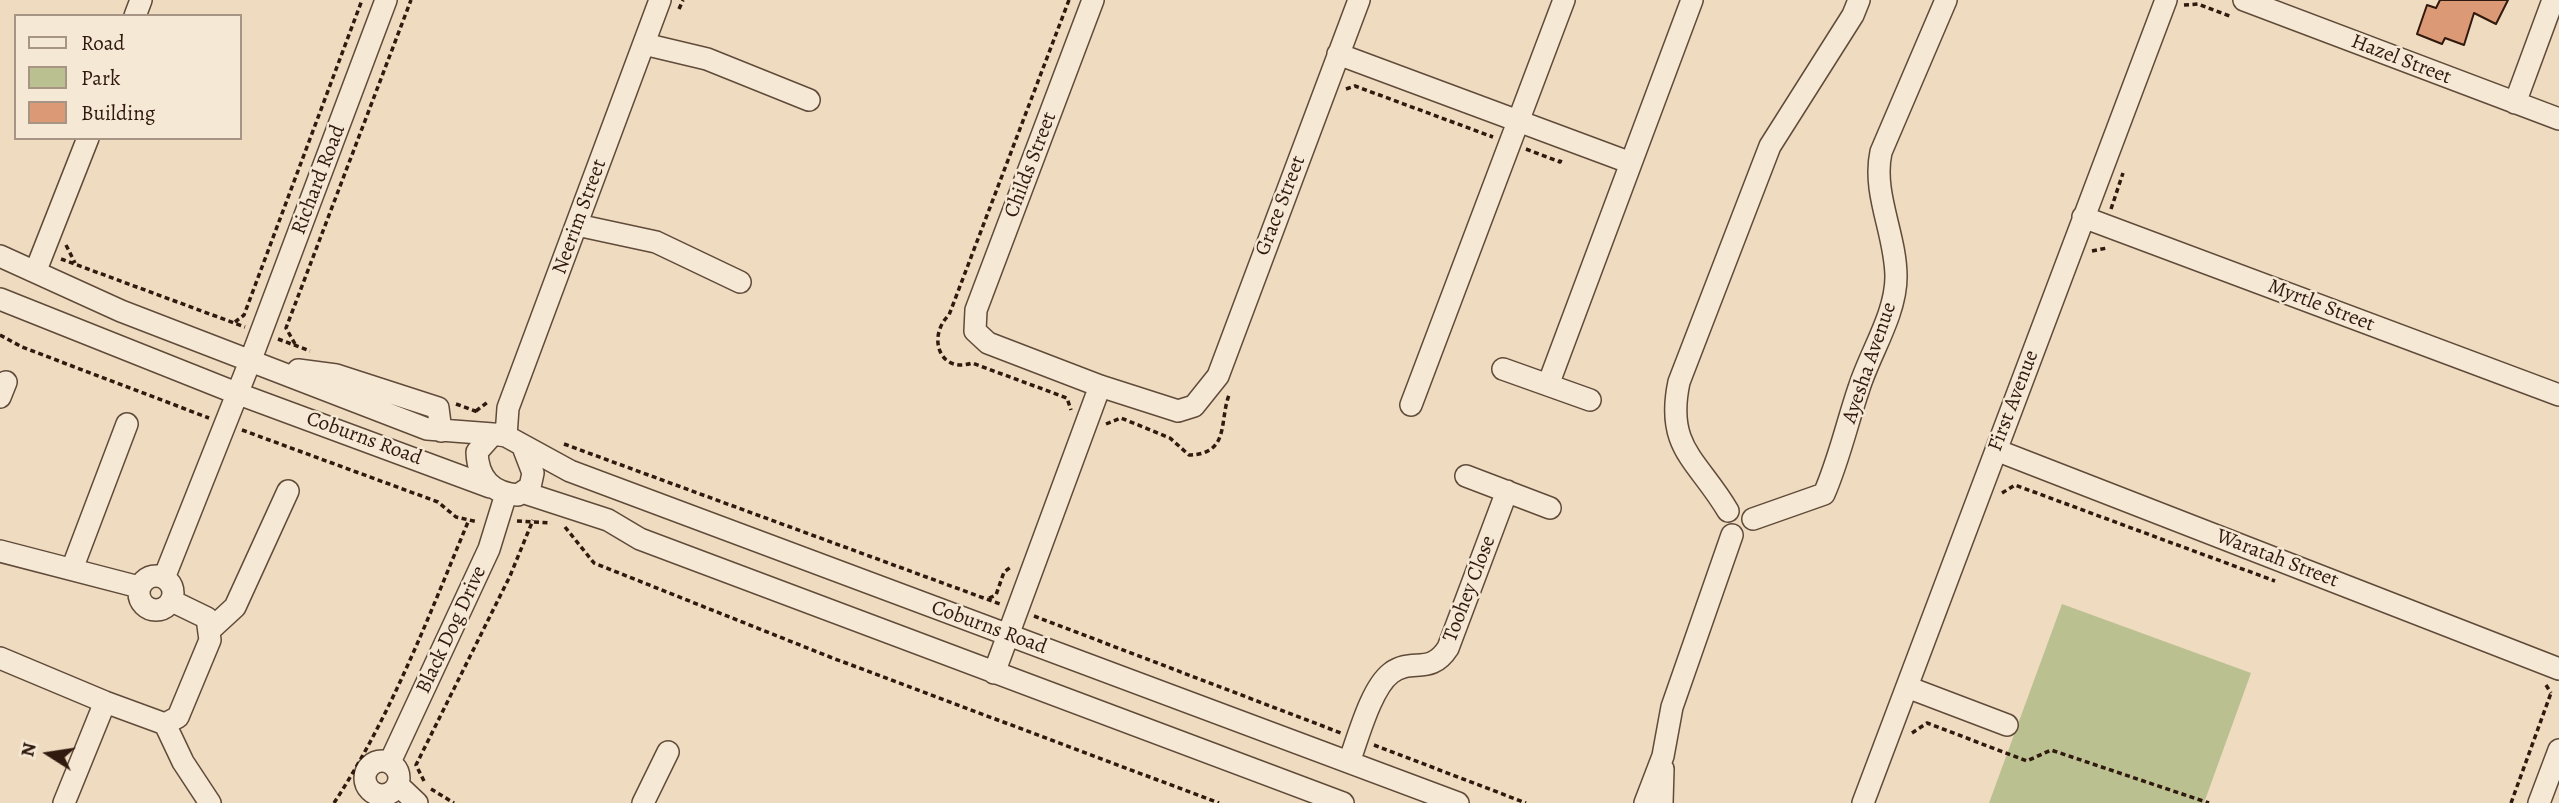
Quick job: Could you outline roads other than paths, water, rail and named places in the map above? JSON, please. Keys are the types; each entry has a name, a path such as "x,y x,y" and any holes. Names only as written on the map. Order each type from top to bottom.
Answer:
{"street":[{"name":"Richard Road","path":"261,363 261,333 386,0"},
{"name":"Neerim Street","path":"507,435 508,408 660,0"},
{"name":"Childs Street","path":"1093,0 976,310 975,331 988,343 1100,386"},
{"name":"Grace Street","path":"1100,386 1178,411 1194,406 1218,376 1360,0"},
{"path":"1411,405 1564,0"},
{"path":"1548,385 1692,0"},
{"path":"1728,511 1714,486 1686,454 1676,432 1674,407 1679,382 1770,146 1853,15 1859,0"},
{"name":"Ayesha Avenue","path":"1732,535 1745,534 1752,528 1753,519 1824,494 1834,471 1858,389 1891,302 1896,281 1895,259 1876,174 1881,152 1946,0"},
{"name":"First Avenue","path":"1863,803 2166,0"},
{"name":"Hazel Street","path":"2244,0 2559,119"},
{"path":"2515,103 2553,0"},
{"path":"644,44 707,59 809,100"},
{"path":"1338,54 1631,163"},
{"path":"40,262 87,140"},
{"name":"Myrtle Street","path":"2083,217 2559,395"},
{"path":"578,225 656,242 740,282"},
{"name":"Coburns Road","path":"0,256 40,262 121,311 261,363 389,415 441,431 507,435 557,465 1458,803"},
{"name":"Coburns Road","path":"0,299 236,393 517,493 608,520 640,540 1343,803"},
{"path":"164,578 236,393 261,363"},
{"path":"1503,369 1590,400"},
{"path":"994,673 1100,386"},
{"path":"72,569 127,424"},
{"path":"507,435 477,452 478,467 517,493"},
{"name":"Black Dog Drive","path":"390,762 489,549 498,522 517,493 530,487 533,473 507,435"},
{"name":"Waratah Street","path":"1996,450 2553,678"},
{"path":"1466,476 1550,508"},
{"path":"210,630 235,607 288,491"},
{"name":"Toohey Close","path":"1349,762 1381,683 1390,674 1409,665 1432,665 1441,659 1448,649 1507,491"},
{"path":"1662,803 1663,756 1672,707 1732,535 1723,524 1728,511 1736,507 1745,508 1753,519"},
{"path":"1,553 139,587"},
{"path":"153,576 164,578 172,588 172,601 162,610 149,610 140,601 139,587 153,576"},
{"path":"165,724 178,717 210,640 207,618 172,601"},
{"path":"0,658 165,724 183,762 210,803"},
{"path":"1907,687 2007,724"},
{"path":"64,803 105,702"},
{"path":"2539,803 2559,750"},
{"path":"643,803 668,752"},
{"path":"1644,803 1663,756"},
{"path":"378,761 390,762 399,774 398,785 387,795 368,798 365,777 369,767 378,761"},
{"path":"398,785 422,795"}]}
